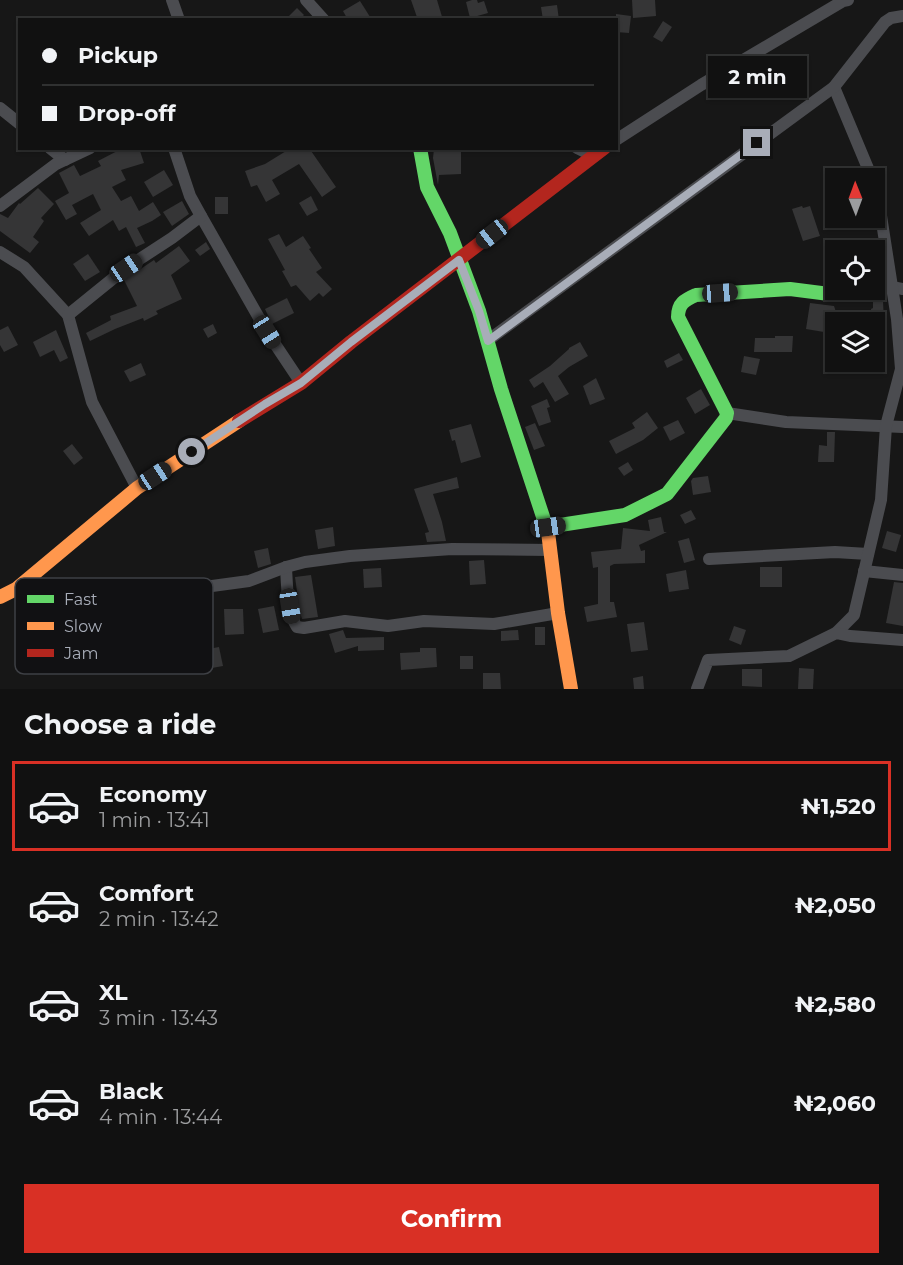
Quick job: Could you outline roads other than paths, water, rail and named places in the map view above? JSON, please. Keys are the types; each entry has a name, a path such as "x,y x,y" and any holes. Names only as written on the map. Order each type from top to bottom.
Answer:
{"street":[{"path":"172,0 178,18"},
{"path":"306,0 322,18"},
{"path":"618,139 701,85 848,0"},
{"path":"488,341 834,87 885,22 891,18 903,16"},
{"path":"834,87 868,168"},
{"path":"0,108 18,122"},
{"path":"52,150 65,160"},
{"path":"0,206 56,164 86,150"},
{"path":"175,150 190,196 267,332 301,383"},
{"path":"420,150 427,187 450,233 479,311 501,389 548,527 558,613 571,689"},
{"path":"29,578 137,488 301,383 598,152"},
{"path":"68,315 126,268 201,216"},
{"path":"697,689 708,660 789,656 836,633 854,615 881,500 886,426 901,369 897,319 898,288 885,228"},
{"path":"0,252 24,267 68,315 92,402 137,488"},
{"path":"548,527 625,515 667,494 726,418 727,413 678,317 678,309 685,300 696,294 790,289 825,293"},
{"path":"727,413 786,422 903,428"},
{"path":"213,586 249,580 305,562 350,556 452,549 550,550"},
{"path":"709,559 835,552 868,554"},
{"path":"286,567 292,618 297,627 304,628 345,621 388,626 424,621 494,624 558,613"},
{"path":"864,571 903,575"},
{"path":"0,597 15,590"},
{"path":"836,633 903,640"}]}
